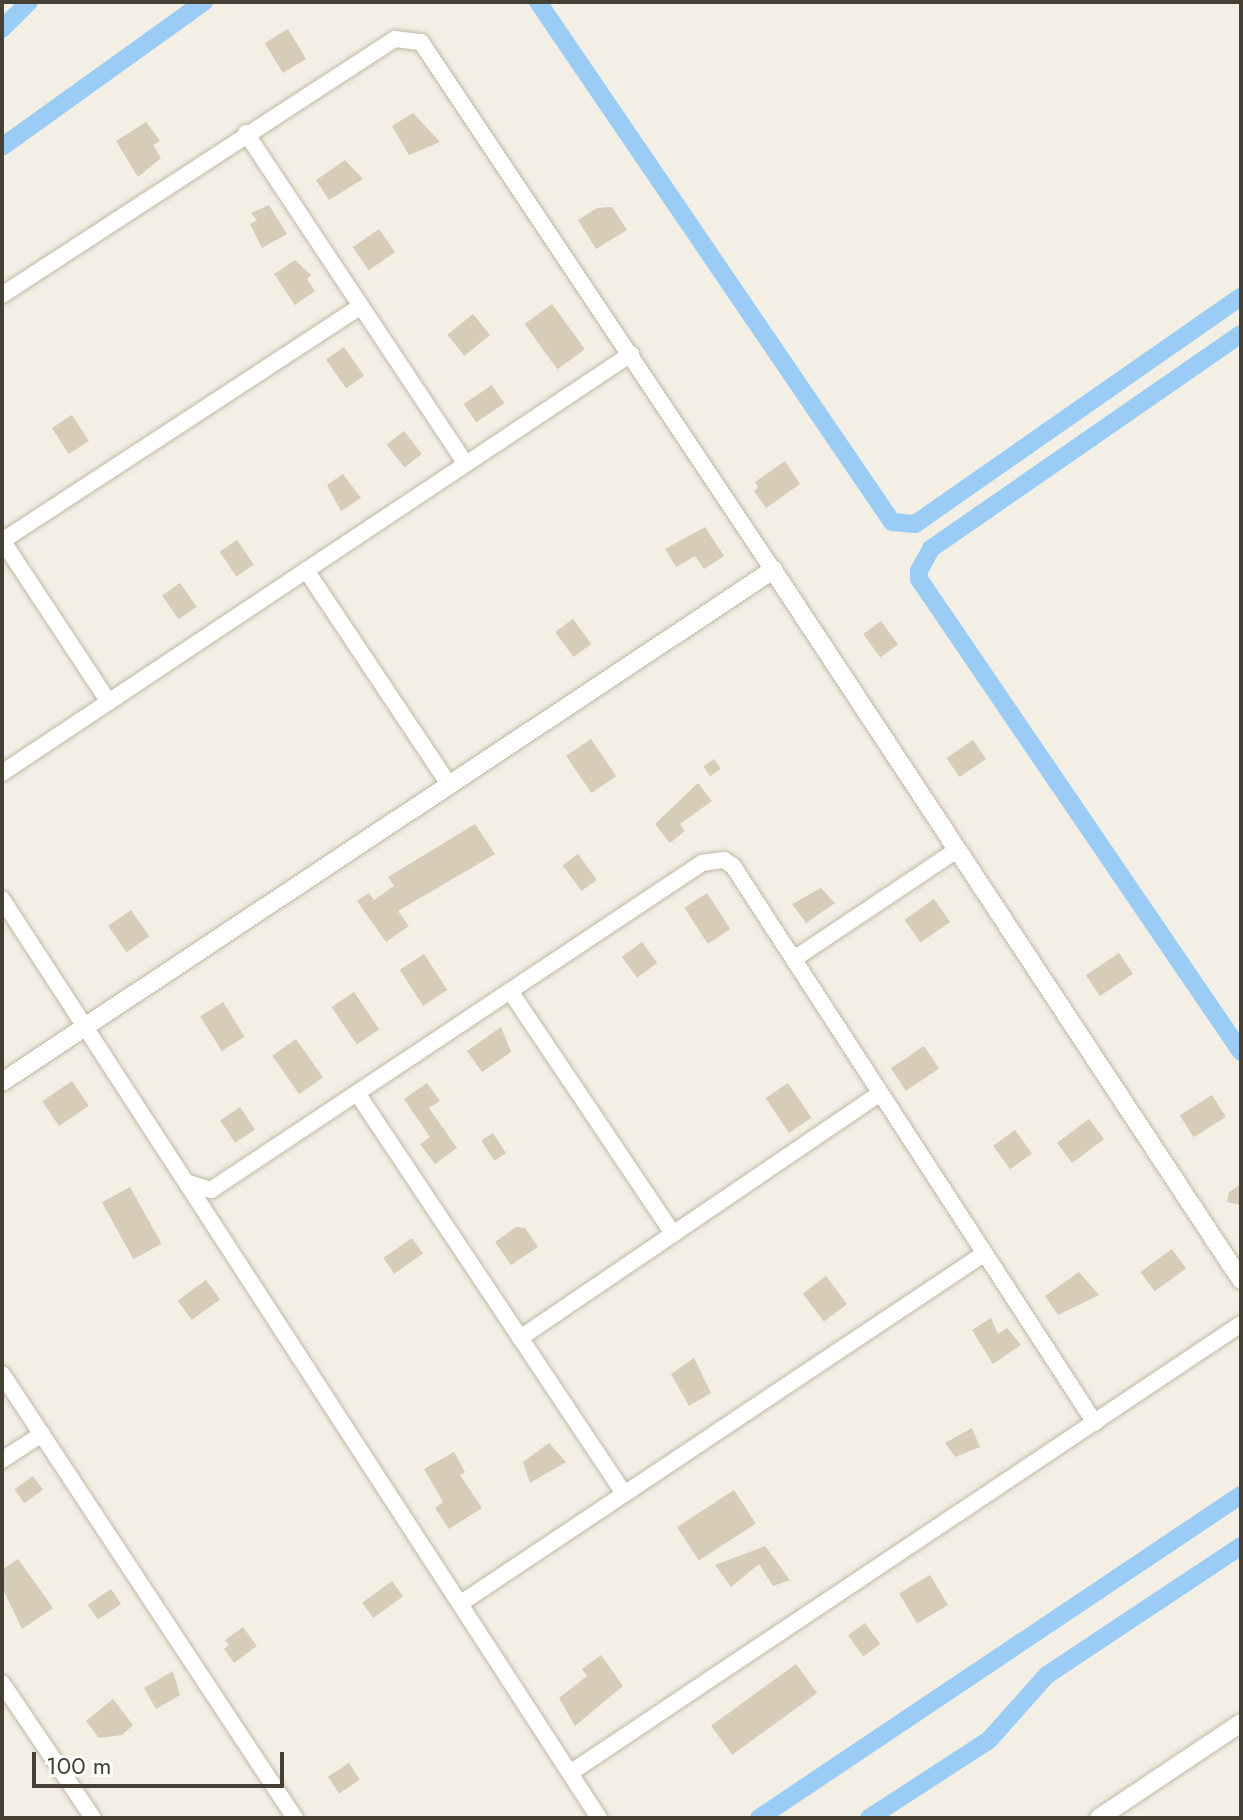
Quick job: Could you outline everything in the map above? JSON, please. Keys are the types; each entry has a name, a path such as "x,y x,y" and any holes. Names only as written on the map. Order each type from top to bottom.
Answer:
{"street":[{"path":"2,295 246,133 395,39 421,42 631,354 1241,1280"},
{"path":"246,133 466,464"},
{"path":"109,702 2,540 361,306"},
{"path":"2,773 631,354"},
{"path":"306,570 448,783"},
{"path":"2,1082 86,1023 773,570"},
{"path":"794,959 957,850"},
{"path":"189,1183 211,1190 712,858 733,866 1095,1423"},
{"path":"2,899 86,1023 599,1818"},
{"path":"510,991 673,1234"},
{"path":"357,1093 624,1494"},
{"path":"520,1338 881,1093"},
{"path":"461,1603 985,1253"},
{"path":"570,1773 1241,1324"},
{"path":"2,1374 295,1818"},
{"path":"2,1460 42,1434"},
{"path":"2,1683 93,1818"},
{"path":"1099,1818 1241,1723"}],"building":[{"path":"288,29 306,59 283,73 265,43"},
{"path":"413,113 440,142 409,155 392,126"},
{"path":"146,122 160,141 153,145 161,158 138,177 116,141"},
{"path":"345,160 363,179 329,200 316,180"},
{"path":"269,205 287,234 262,248 250,224 257,220 251,213"},
{"path":"612,207 627,230 596,249 578,220 597,208"},
{"path":"379,229 395,252 369,270 353,247"},
{"path":"295,260 311,275 307,279 315,291 295,305 274,274"},
{"path":"552,304 585,349 557,369 524,324"},
{"path":"473,314 490,335 464,356 447,335"},
{"path":"344,347 364,376 346,388 326,360"},
{"path":"492,385 504,403 476,422 464,404"},
{"path":"72,415 89,441 69,454 52,428"},
{"path":"404,431 422,454 405,467 387,445"},
{"path":"785,461 800,484 766,508 754,491 758,488 755,482"},
{"path":"343,474 361,498 341,511 327,485"},
{"path":"705,527 724,556 704,569 695,556 676,567 665,549"},
{"path":"237,540 254,565 236,577 220,552"},
{"path":"180,583 197,607 179,619 162,596"},
{"path":"573,619 591,644 573,657 555,632"},
{"path":"881,621 898,644 880,657 863,634"},
{"path":"591,739 616,776 591,793 566,756"},
{"path":"973,740 986,759 959,777 946,758"},
{"path":"714,759 721,769 710,776 703,766"},
{"path":"698,783 712,801 680,824 685,831 670,843 655,824"},
{"path":"475,824 495,854 398,911 409,926 386,942 357,901 369,893 374,900 394,886 388,877"},
{"path":"578,854 597,880 581,891 563,865"},
{"path":"821,888 835,903 806,923 792,904"},
{"path":"707,893 730,929 708,944 684,908"},
{"path":"934,899 950,922 921,943 905,920"},
{"path":"131,910 149,936 126,952 108,926"},
{"path":"642,942 657,963 637,978 622,957"},
{"path":"1119,953 1133,974 1100,996 1086,975"},
{"path":"424,954 447,990 423,1006 400,970"},
{"path":"354,992 379,1029 357,1044 332,1007"},
{"path":"223,1002 245,1037 222,1051 200,1016"},
{"path":"501,1027 511,1052 482,1072 467,1051"},
{"path":"296,1039 323,1078 299,1094 272,1056"},
{"path":"924,1046 939,1068 906,1091 891,1068"},
{"path":"72,1081 89,1106 59,1126 42,1101"},
{"path":"427,1083 440,1101 429,1108 457,1148 435,1164 420,1144 430,1137 404,1099"},
{"path":"788,1083 811,1118 789,1133 766,1098"},
{"path":"1212,1095 1226,1117 1194,1137 1180,1115"},
{"path":"240,1107 255,1129 235,1143 220,1120"},
{"path":"1089,1119 1104,1139 1072,1163 1057,1143"},
{"path":"1015,1130 1032,1153 1010,1169 993,1146"},
{"path":"493,1133 506,1153 494,1161 481,1141"},
{"path":"1241,1184 1241,1205 1227,1202 1229,1192"},
{"path":"130,1187 162,1244 134,1259 102,1203"},
{"path":"516,1227 525,1228 538,1247 511,1265 495,1242"},
{"path":"412,1238 423,1254 394,1274 383,1258"},
{"path":"1172,1249 1186,1268 1155,1291 1140,1272"},
{"path":"1079,1272 1099,1295 1058,1315 1045,1296"},
{"path":"826,1276 847,1304 824,1321 803,1293"},
{"path":"206,1280 220,1299 192,1320 178,1301"},
{"path":"991,1318 998,1334 1007,1328 1021,1345 993,1364 972,1330"},
{"path":"694,1358 711,1393 689,1406 671,1374"},
{"path":"972,1428 980,1447 955,1457 945,1443"},
{"path":"549,1443 566,1462 530,1483 523,1462"},
{"path":"454,1452 465,1472 460,1475 482,1508 449,1529 435,1508 443,1502 424,1469"},
{"path":"33,1476 43,1490 24,1503 14,1490"},
{"path":"734,1490 756,1524 699,1561 677,1527"},
{"path":"765,1546 790,1580 773,1586 759,1564 731,1587 715,1565"},
{"path":"18,1559 53,1608 22,1629 2,1587 2,1570"},
{"path":"930,1575 948,1605 917,1624 899,1594"},
{"path":"392,1581 403,1596 373,1618 362,1603"},
{"path":"111,1589 121,1604 98,1620 88,1605"},
{"path":"865,1623 880,1644 863,1656 848,1635"},
{"path":"243,1627 257,1646 234,1663 224,1649 229,1645 225,1640"},
{"path":"601,1655 623,1686 575,1726 559,1698 587,1676 582,1669"},
{"path":"796,1664 817,1693 732,1755 711,1726"},
{"path":"173,1671 180,1695 156,1709 144,1688"},
{"path":"113,1699 133,1725 122,1735 99,1738 86,1721"},
{"path":"349,1763 360,1780 339,1793 328,1777"}],"waterway":[{"path":"2,29 29,2"},
{"path":"2,147 204,2"},
{"path":"538,2 892,522 915,524 1241,297"},
{"path":"1241,334 931,549 919,571 919,579 1241,1052"},
{"path":"759,1818 1241,1495"},
{"path":"869,1818 989,1740 1047,1675 1241,1546"}]}
